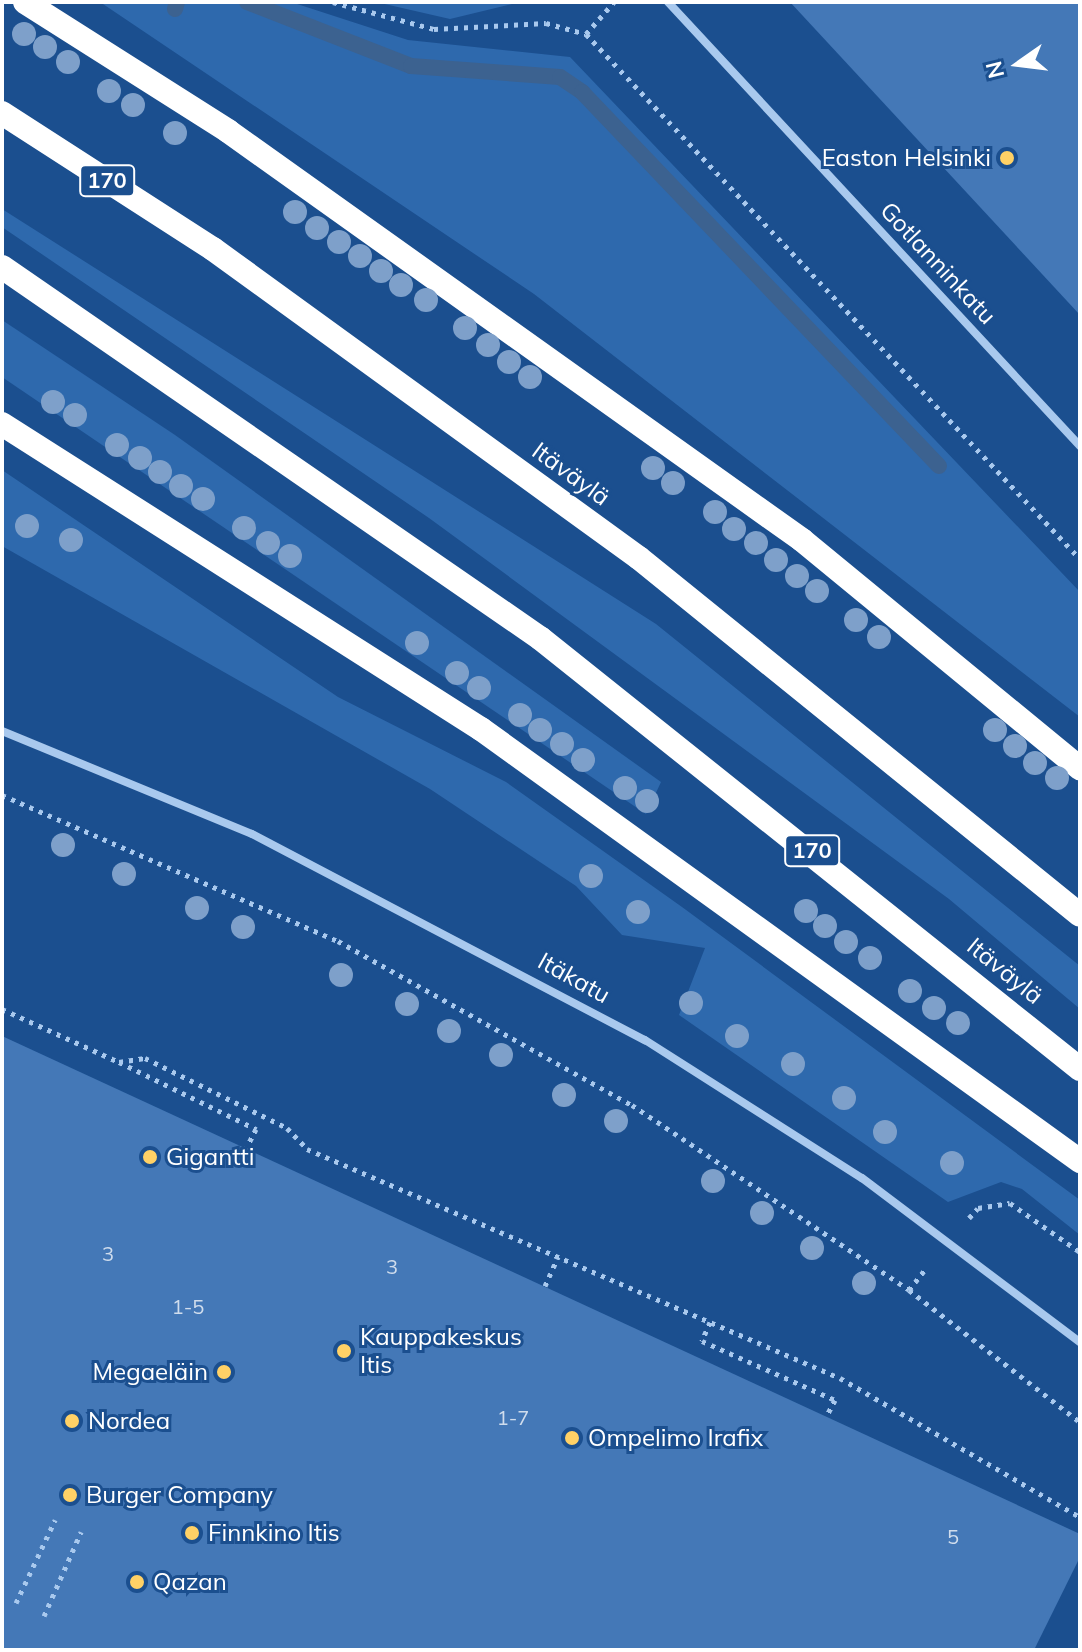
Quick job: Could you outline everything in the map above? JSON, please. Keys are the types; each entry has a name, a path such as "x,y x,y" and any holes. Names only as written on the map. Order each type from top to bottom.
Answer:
{"highway":[{"path":"25,2 228,131 802,540 1080,768"},
{"name":"Itäväylä","path":"2,113 213,249 639,558 1080,915"},
{"name":"Itäväylä","path":"2,267 540,638 1080,1069"},
{"path":"2,424 481,729 1080,1161"}],"street":[{"name":"Gotlanninkatu","path":"668,2 1080,446"},
{"name":"Itäkatu","path":"2,731 252,834 645,1040 862,1178 1080,1342"}],"path":[{"path":"333,2 434,29 546,23 586,34 1080,559"},
{"path":"586,34 614,2"},
{"path":"2,795 338,941 632,1105 909,1290 1080,1422"},
{"path":"2,1009 256,1129 246,1149"},
{"path":"119,1062 145,1058 287,1128 307,1149 840,1378 1080,1517"},
{"path":"978,1208 1010,1203 1078,1250"},
{"path":"545,1286 558,1257"},
{"path":"710,1322 702,1341 835,1400 827,1415"},
{"path":"16,1603 55,1520"},
{"path":"44,1616 81,1532"}],"shaded area":[{"path":"100,2 291,2 408,40 570,57 1080,592 1080,717 534,294"},
{"path":"376,2 520,2 450,19"},
{"path":"2,209 656,624 1080,966 1080,1009 949,899 429,518 2,227"},
{"path":"2,320 175,435 661,782 646,814 2,377"},
{"path":"2,470 338,697 506,782 682,907 1080,1200 1080,1235 1022,1189 1001,1182 948,1202 679,1015 705,948 622,935 576,886 430,789 2,546"}],"building":[{"name":"Easton Helsinki","path":"790,2 1080,2 1080,315"},
{"name":"Kauppakeskus Itis","path":"2,1036 1080,1534 1080,1557 1034,1650 2,1650"}],"waterway":[{"path":"175,9 177,2"},
{"path":"247,2 411,66 560,77 582,92 939,466"}],"place":[{"name":"Easton Helsinki","path":"1007,158"},
{"name":"Gigantti","path":"150,1157"},
{"name":"Kauppakeskus Itis","path":"344,1351"},
{"name":"Megaeläin","path":"224,1372"},
{"name":"Nordea","path":"72,1421"},
{"name":"Ompelimo Irafix","path":"572,1438"},
{"name":"Burger Company","path":"70,1495"},
{"name":"Finnkino Itis","path":"192,1533"},
{"name":"Qazan","path":"137,1582"}]}
